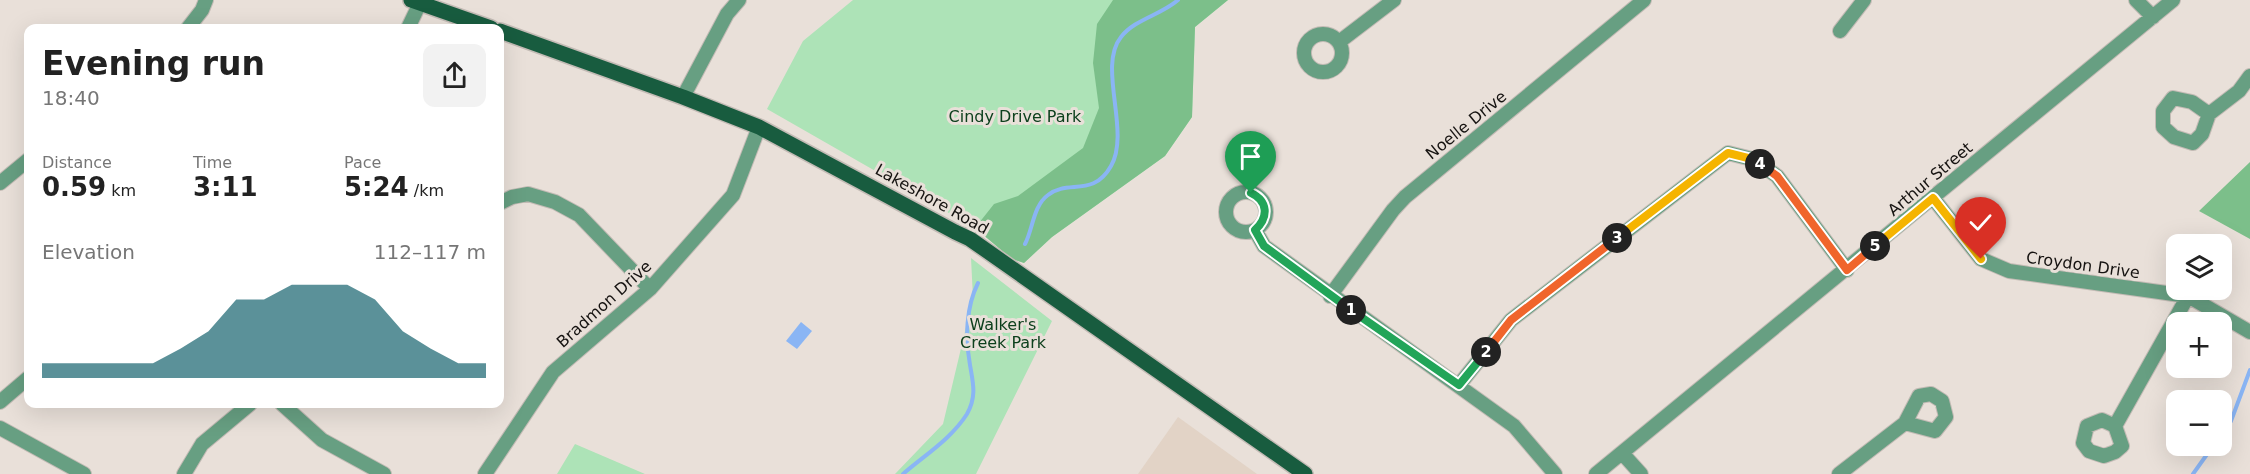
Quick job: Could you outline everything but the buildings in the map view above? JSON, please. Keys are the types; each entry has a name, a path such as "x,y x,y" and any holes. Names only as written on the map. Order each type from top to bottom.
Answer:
{"main road":[{"path":"415,2 479,24"},
{"name":"Lakeshore Road","path":"504,33 683,97 759,127 970,239 1305,474"}],"street":[{"path":"191,24 202,10 206,0"},
{"path":"683,97 727,14 739,0"},
{"path":"1340,42 1394,0"},
{"name":"Noelle Drive","path":"1330,296 1405,197 1644,0"},
{"path":"1840,31 1864,0"},
{"path":"2136,0 2153,17"},
{"name":"Arthur Street","path":"1596,474 2173,0"},
{"path":"409,24 415,2"},
{"path":"2209,114 2239,91 2250,76"},
{"name":"Bradmon Drive","path":"485,474 553,372 650,289 732,195 759,127"},
{"path":"1459,385 1511,320 1728,153 1752,159 1777,176 1847,270"},
{"path":"0,183 24,163"},
{"path":"504,201 528,194 555,202 579,215 650,289"},
{"name":"Croydon Drive","path":"1933,198 1981,259 2009,271 2166,293"},
{"path":"1255,230 1264,246 1330,296 1514,426 1555,474"},
{"path":"2115,426 2186,300"},
{"name":"Croydon Drive","path":"2195,300 2250,332"},
{"path":"0,402 24,381"},
{"path":"184,474 202,444 245,408"},
{"path":"286,408 322,440 384,474"},
{"path":"1839,474 1905,423"},
{"path":"0,428 84,474"},
{"path":"1622,453 1641,474"}],"shaded area":[{"path":"1178,417 1257,474 1138,474"}],"green space":[{"name":"Cindy Drive Park","path":"853,0 1228,0 1195,27 1192,117 1165,156 1052,237 1024,263 1012,259 975,228 767,109 803,41"},
{"path":"1113,0 1228,0 1195,27 1192,117 1165,156 1052,237 1024,263 1012,259 975,228 994,204 1018,196 1083,148 1099,108 1093,63 1097,24"},
{"path":"2250,162 2250,239 2199,211"},
{"name":"Walker's Creek Park","path":"971,258 1052,321 976,474 895,474 943,424 973,298"},
{"path":"575,444 645,474 557,474"}],"water":[{"path":"801,322 812,331 797,349 786,341"}],"waterway":[{"path":"1025,244 1036,211 1048,195 1056,190 1096,182 1111,166 1118,135 1112,65 1114,50 1121,37 1133,26 1178,0"},
{"path":"903,474 953,431 961,423 970,407 973,390 967,344 968,323 971,302 978,283"},
{"path":"2232,418 2250,370"},
{"path":"2193,474 2206,456"}],"route":[{"path":"1251,193 1259,197 1265,205 1266,214 1262,223 1255,230 1264,246 1330,296 1459,385 1511,320 1728,153 1752,159 1777,176 1847,270 1933,198 1981,259"}]}
